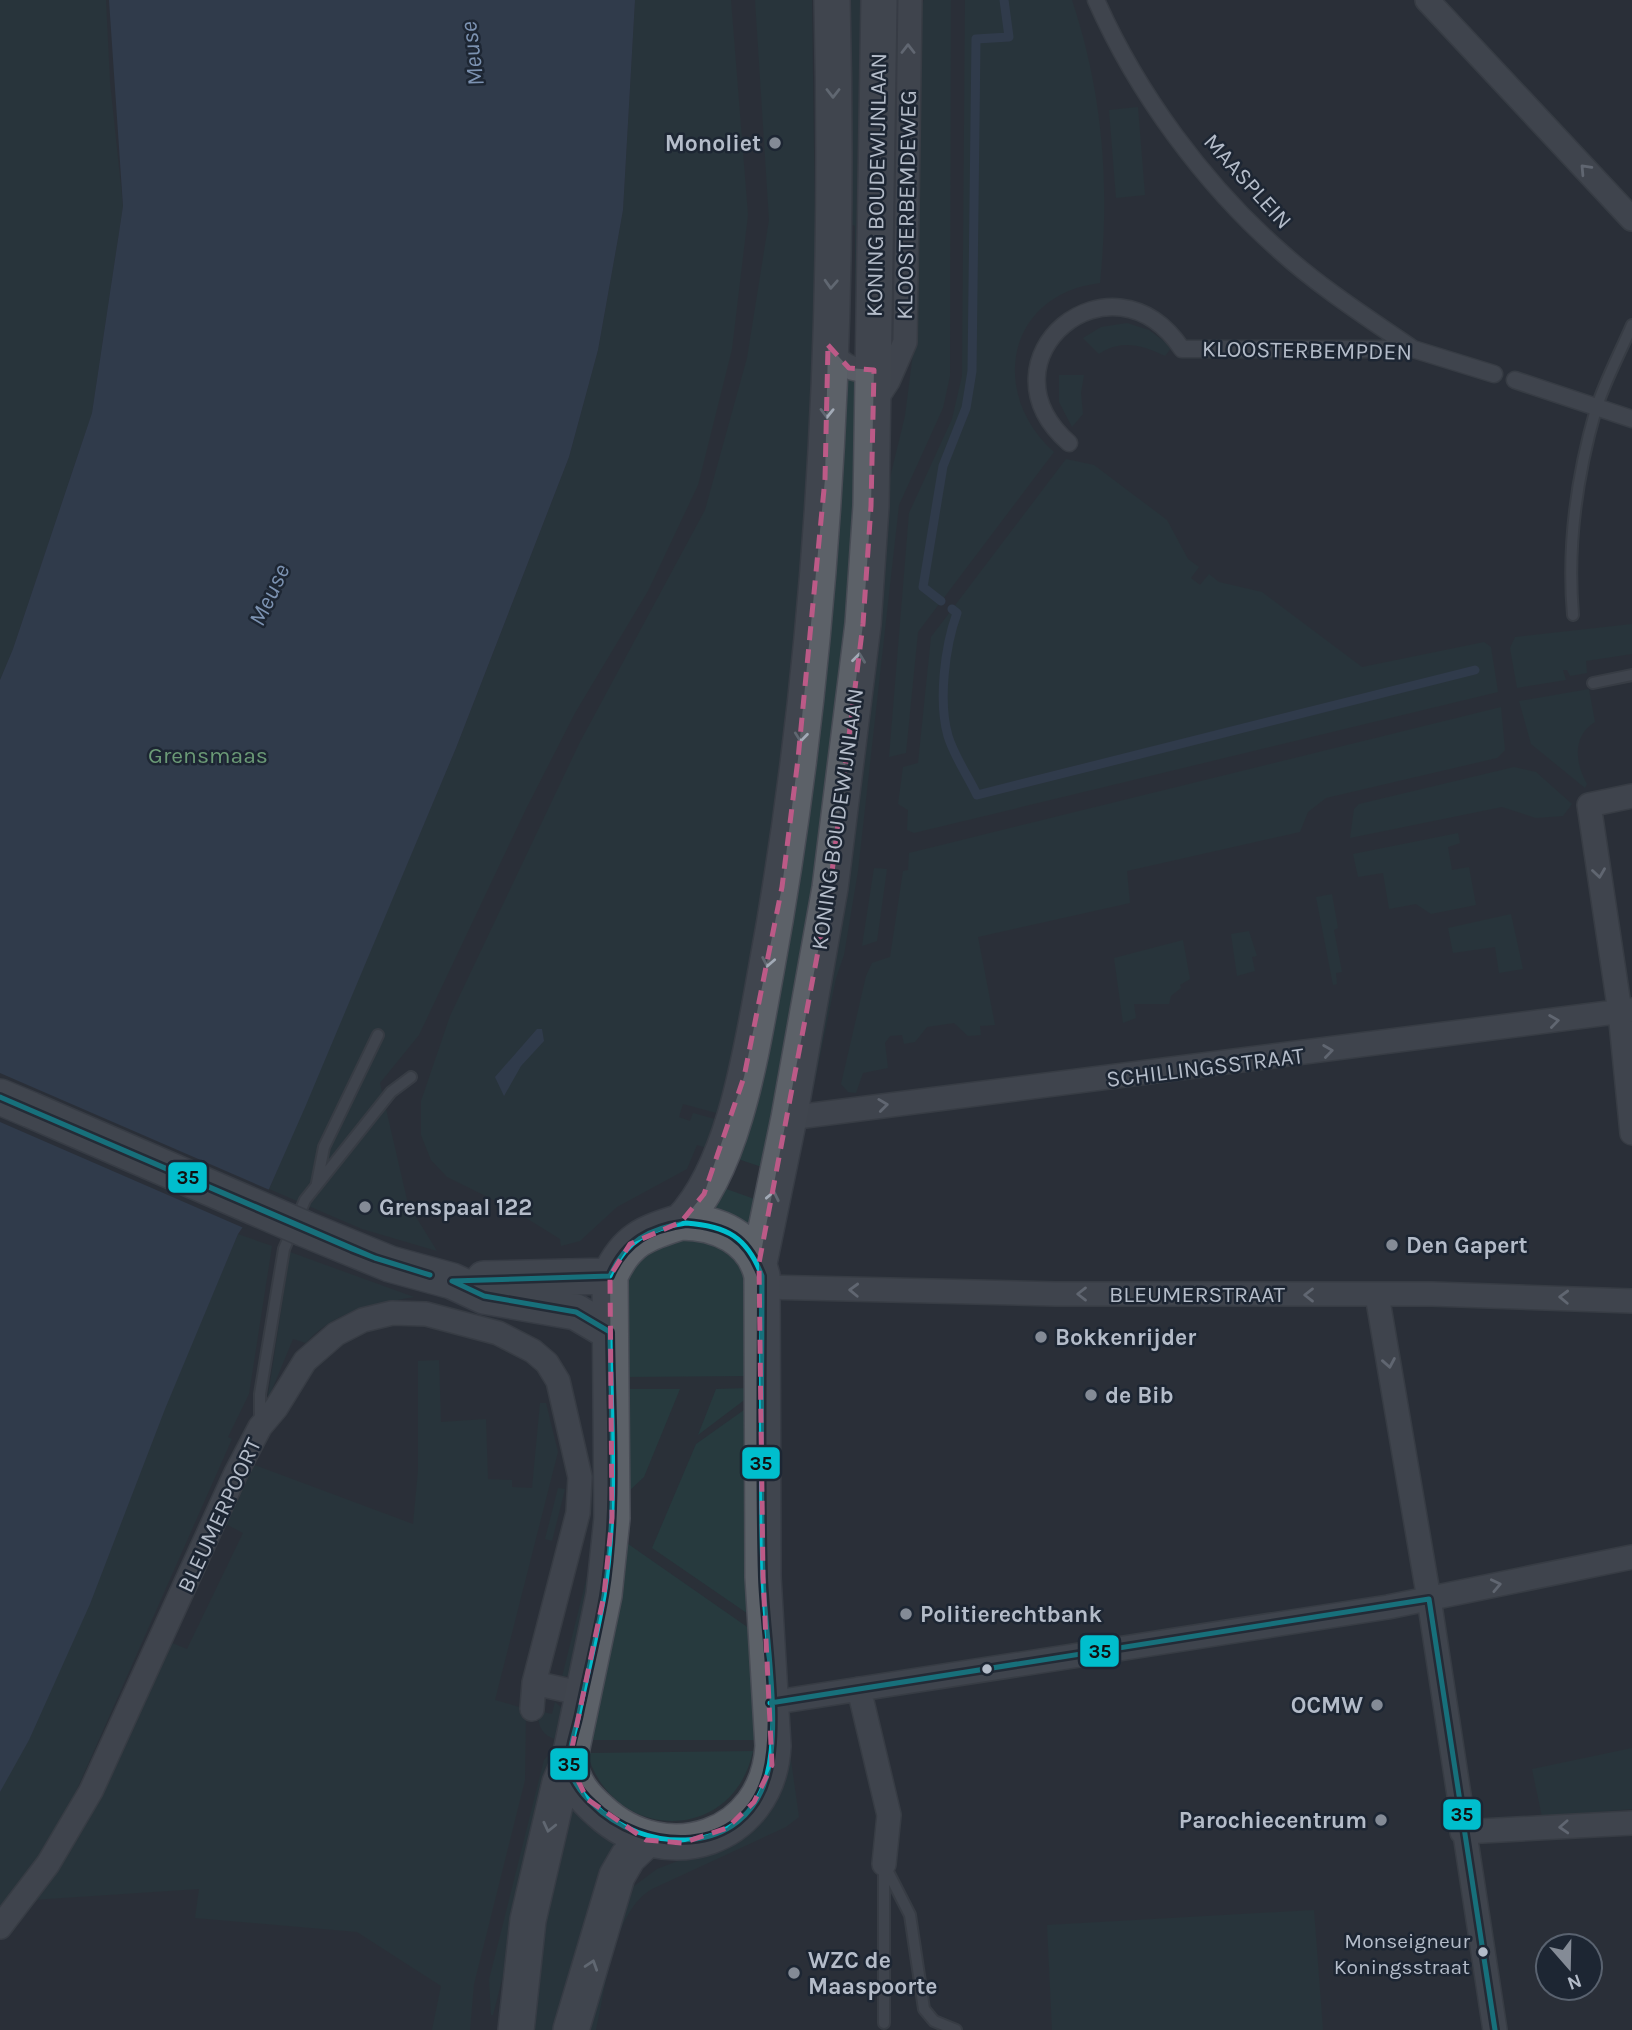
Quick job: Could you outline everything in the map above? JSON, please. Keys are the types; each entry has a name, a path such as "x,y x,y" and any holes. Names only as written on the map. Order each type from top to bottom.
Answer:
{"main road":[{"name":"KONING BOUDEWIJNLAAN","path":"681,1222 700,1201 712,1179 732,1121 758,1016 782,887 815,610 825,479 834,223 832,0"},
{"name":"KONING BOUDEWIJNLAAN","path":"646,1840 682,1843 705,1838 740,1818 765,1785 772,1765 763,1577 769,1279 789,1118 830,888 863,624 882,377 901,1"},
{"path":"0,1097 390,1264 452,1281 484,1296 576,1312 610,1332"},
{"path":"516,2030 528,1920 560,1783 569,1762 604,1595 611,1518 610,1276 619,1255 630,1244 659,1228 681,1222 713,1225 730,1233 769,1279"},
{"path":"452,1281 610,1276"},
{"path":"569,1762 572,1777 587,1799 610,1820 646,1840 628,1857 617,1876 571,2030"}],"street":[{"name":"MAASPLEIN","path":"1096,0 1115,40 1148,94 1191,154 1238,209 1313,279 1413,349"},
{"path":"1427,0 1632,219"},
{"name":"KLOOSTERBEMPDEN","path":"1069,443 1051,426 1042,409 1037,383 1039,363 1045,346 1056,332 1071,320 1091,311 1114,307 1146,314 1166,327 1182,349 1413,349 1494,374"},
{"path":"828,345 839,362 849,368 882,377"},
{"path":"1515,380 1632,419"},
{"path":"1632,796 1589,805 1626,1011 1632,1133"},
{"name":"SCHILLINGSSTRAAT","path":"789,1118 1626,1011"},
{"name":"BLEUMERSTRAAT","path":"769,1279 1056,1294 1432,1294 1632,1301"},
{"path":"1377,1295 1429,1599 1462,1832 1495,2030"},
{"name":"BLEUMERPOORT","path":"0,1927 48,1864 91,1791 236,1473 260,1427 305,1361 320,1346 349,1326 377,1315 410,1312 475,1326 517,1341 540,1356 553,1372 562,1391 578,1455 580,1488 578,1513 534,1683 532,1709"},
{"path":"770,1703 1429,1599 1632,1557"},
{"path":"534,1683 584,1694"},
{"path":"859,1689 889,1815 884,1864"},
{"path":"1462,1832 1632,1823"}],"lane":[{"path":"1573,615 1571,559 1576,506 1597,407 1632,326"},
{"path":"1593,683 1632,675"},
{"path":"317,1185 324,1147 378,1035"},
{"path":"260,1427 260,1394 284,1249 306,1200 317,1185 391,1092 411,1077"},
{"path":"884,1864 884,2023"},
{"path":"884,1864 910,1915 925,2009 934,2021 957,2030"}],"highlighted area":[{"path":"828,345 849,368 874,370 871,506 863,624 830,888 759,1263 763,1577 772,1765 754,1802 727,1828 682,1843 646,1840 587,1799 569,1762 604,1595 612,1518 610,1276 630,1244 681,1222 704,1194 744,1077 782,887 798,759 825,479"}],"green space":[{"path":"0,0 106,0 110,82 123,206 92,413 13,649 0,680"},
{"path":"635,0 731,0 748,215 732,349 698,485 648,591 575,713 526,809 419,1035 380,1083 408,1204 437,1251 362,1229 269,1189 456,748 569,457 598,350 623,210"},
{"path":"755,0 812,0 817,370 812,475 784,777 724,1115 683,1104 679,1117 690,1121 693,1113 722,1121 713,1150 697,1145 687,1169 617,1207 580,1241 561,1246 560,1239 510,1208 447,1177 431,1160 421,1135 421,1101 450,1016 580,742 705,510 747,358 769,220"},
{"path":"842,0 869,0 860,359 855,356 855,226 841,220"},
{"path":"890,0 899,0 897,338 891,341"},
{"path":"924,0 951,0 950,376 943,408 899,505 858,871 844,955 836,978 811,1101 801,1104 887,490 905,416 913,353 918,13"},
{"path":"965,0 1072,0 1091,70 1101,140 1104,211 1100,283 1069,291 1044,306 1027,326 1017,350 1015,376 1020,402 1033,428 1054,452 918,632 906,753 889,757 909,513 952,419 962,376"},
{"path":"1138,107 1145,195 1116,198 1109,110"},
{"path":"1127,323 1149,330 1172,347 1165,356 1132,345 1115,346 1099,354 1083,338 1101,327"},
{"path":"1059,375 1084,375 1081,393 1083,414 1072,427 1059,402"},
{"path":"841,377 866,382 841,708 768,1169 732,1157"},
{"path":"1066,459 1094,465 1167,520 1188,559 1199,567 1191,578 1200,585 1209,574 1219,582 1262,592 1362,667 1484,642 1491,647 1498,692 914,833 907,830 908,810 898,804 903,767 918,763 931,637"},
{"path":"1632,624 1632,654 1586,661 1587,673 1570,676 1567,670 1563,670 1566,680 1517,688 1510,648 1515,637"},
{"path":"1589,689 1595,722 1582,735 1578,750 1580,767 1587,784 1585,788 1531,744 1519,701"},
{"path":"1501,707 1505,750 1497,758 1326,798 1308,812 1300,832 1127,871 1130,903 978,937 995,1025 980,1026 981,1035 968,1036 954,1023 927,1027 915,1042 904,1044 902,1035 890,1036 885,1043 888,1068 863,1073 856,1093 848,1092 841,1084 866,976 872,963 890,957 903,871 908,870 909,853"},
{"path":"1514,767 1536,772 1572,804 1563,816 1536,818 1502,807 1350,838 1354,809 1359,804"},
{"path":"1458,833 1460,843 1448,847 1452,870 1469,867 1476,905 1431,914 1416,904 1389,909 1383,873 1358,877 1353,854"},
{"path":"874,868 887,869 877,941 862,946"},
{"path":"1332,894 1338,928 1334,930 1342,972 1336,973 1337,984 1333,985 1316,897"},
{"path":"1511,914 1523,969 1499,973 1495,947 1453,953 1448,928"},
{"path":"1249,931 1257,956 1252,957 1255,971 1237,976 1231,934"},
{"path":"1183,940 1190,979 1180,985 1181,988 1171,996 1169,1004 1134,1004 1136,1018 1123,1023 1114,958"},
{"path":"721,1187 760,1201 756,1236 711,1210"},
{"path":"238,1234 272,1246 249,1394 228,1437 232,1439 74,1796 47,1844 0,1910 0,1792"},
{"path":"680,1238 720,1249 742,1270 747,1281 751,1376 623,1377 624,1287 639,1257"},
{"path":"290,1252 414,1297 370,1306 342,1316 317,1332 306,1343 293,1339 267,1402"},
{"path":"439,1360 441,1422 486,1419 488,1479 512,1480 512,1487 532,1488 540,1403 546,1403 558,1452 495,1700 526,1709 525,1780 474,1984 470,2030 432,2030 441,1986 357,1932 195,1918 199,1889 32,1900 167,1641 187,1649 243,1533 222,1522 252,1464 413,1524 418,1471 418,1361"},
{"path":"750,1388 751,1395 698,1435 716,1389"},
{"path":"623,1389 680,1389 644,1477 629,1491 622,1490"},
{"path":"751,1405 754,1618 652,1548 696,1444"},
{"path":"558,1488 565,1489 552,1541 545,1539"},
{"path":"621,1539 753,1631 754,1740 586,1740"},
{"path":"596,1540 574,1674 562,1677"},
{"path":"555,1702 563,1709 562,1741 546,1735 540,1727 538,1717 539,1711 552,1714"},
{"path":"1632,1748 1632,1809 1542,1817 1532,1769"},
{"path":"753,1751 741,1782 722,1804 699,1817 672,1821 646,1817 621,1804 601,1783 587,1753"},
{"path":"560,1753 491,2015 489,1980 544,1760 549,1754"},
{"path":"790,1753 799,1817 786,1827 652,1889 639,1900 628,1914 613,1952 596,2030 587,2030 630,1889 657,1869 688,1857 786,1770"},
{"path":"566,1800 615,1843 594,1924 558,2030 527,2030"},
{"path":"1314,1910 1323,2030 1052,2030 1047,1925"}],"water":[{"name":"Meuse","path":"109,0 635,0 623,210 598,350 569,457 456,748 306,1105 269,1189 238,1234 165,1409 90,1604 29,1740 0,1792 0,680 13,649 92,413 123,206"},
{"path":"537,1029 542,1029 544,1041 521,1066 504,1096 495,1077"}],"pier":[{"path":"0,1073 272,1191 246,1229 0,1122"}],"waterway":[{"path":"941,601 923,587 943,466 966,408 972,371 976,39 1009,37 1004,0"},
{"path":"952,609 957,613 944,674 945,722 954,751 977,795 1475,670"}],"transit line":[{"name":"35","path":"0,1097 375,1258 352,1249 0,1097"},
{"name":"35","path":"686,1223 713,1227 734,1236 750,1252 762,1276 763,1577 773,1730 767,1775 755,1802 738,1822 715,1834 690,1840 664,1839 638,1832 613,1820 592,1803 576,1784 569,1761 604,1596 608,1564 613,1465 610,1332 576,1312 484,1296 452,1281 610,1276 623,1254 640,1238 661,1228 686,1223"},
{"name":"35","path":"375,1258 430,1275"},
{"name":"35","path":"375,1258 430,1275"},
{"name":"35","path":"1429,1599 1495,2030"},
{"name":"35","path":"770,1703 1429,1599"}],"place":[{"name":"Monoliet","path":"775,143"},
{"name":"Grenspaal 122","path":"365,1207"},
{"name":"Den Gapert","path":"1392,1245"},
{"name":"Bokkenrijder","path":"1041,1337"},
{"name":"de Bib","path":"1091,1395"},
{"name":"Politierechtbank","path":"906,1614"},
{"name":"OCMW","path":"1377,1705"},
{"name":"Parochiecentrum","path":"1381,1820"},
{"name":"Monseigneur Koningsstraat","path":"1483,1952"},
{"name":"WZC de Maaspoorte","path":"794,1973"}],"park label":[{"name":"Grensmaas","path":"208,755"}]}
